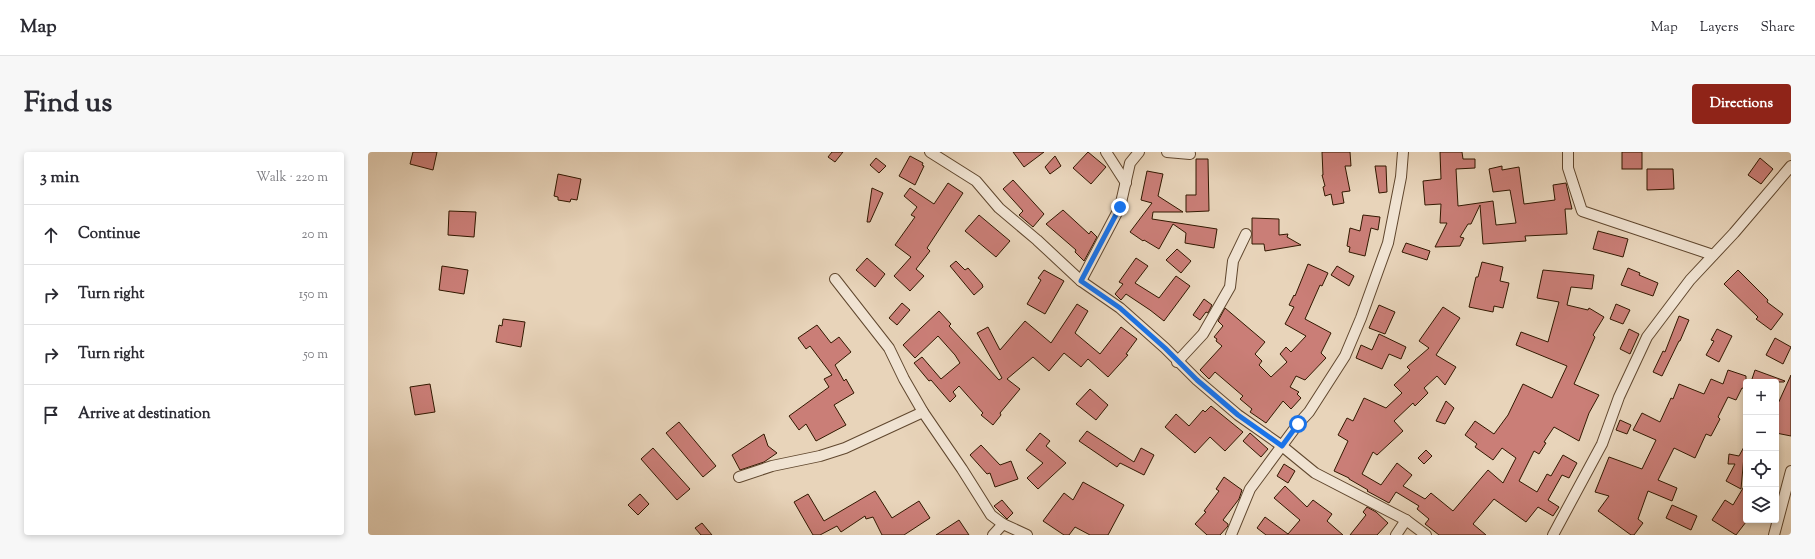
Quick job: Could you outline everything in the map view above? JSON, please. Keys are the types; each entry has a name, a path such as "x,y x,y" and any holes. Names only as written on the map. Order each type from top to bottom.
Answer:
{"street":[{"path":"930,152 976,181 999,208 1037,240 1081,281 1120,308 1165,348 1177,362 1238,415 1282,446 1315,473 1406,520 1426,535"},
{"path":"1106,152 1126,183"},
{"path":"1081,281 1120,207 1130,163 1139,152"},
{"path":"1167,152 1190,154"},
{"path":"1231,535 1250,489 1309,412 1345,356 1361,318 1388,243 1401,177 1403,152"},
{"path":"1568,152 1568,168 1582,210 1713,255"},
{"path":"1553,535 1602,444 1618,397 1647,337 1690,280 1791,166"},
{"path":"1177,362 1203,334 1230,287 1232,261 1246,234"},
{"path":"835,279 889,348 922,412 962,470 991,516 1003,524 1027,535"},
{"path":"739,477 772,466 820,456 845,448 922,412"},
{"path":"1774,535 1791,471"},
{"path":"1396,535 1406,520"},
{"path":"993,535 1003,524"}],"building":[{"path":"413,152 437,152 433,170 410,164"},
{"path":"832,152 843,152 835,162 828,157"},
{"path":"1013,152 1044,152 1024,167"},
{"path":"1088,152 1106,167 1091,184 1073,168"},
{"path":"1322,152 1350,152 1351,166 1345,166 1350,191 1342,192 1344,203 1333,205 1331,194 1325,196 1323,187 1325,186 1322,175"},
{"path":"1440,152 1462,152 1463,159 1475,159 1475,168 1456,169 1458,206 1493,201 1496,225 1516,223 1510,190 1493,192 1489,169 1502,166 1502,170 1519,167 1524,204 1555,200 1553,185 1566,183 1572,209 1565,209 1567,234 1525,236 1526,241 1483,244 1480,205 1471,224 1468,224 1460,237 1464,238 1460,246 1435,247 1447,223 1440,223 1441,204 1425,205 1423,181 1441,179"},
{"path":"1622,152 1642,152 1642,169 1622,169"},
{"path":"910,156 923,163 922,165 924,166 915,185 899,176"},
{"path":"1055,156 1061,166 1050,174 1045,167"},
{"path":"876,158 886,166 879,173 870,165"},
{"path":"1760,158 1773,169 1761,184 1748,175"},
{"path":"1196,159 1208,159 1209,211 1186,212 1186,195 1196,195"},
{"path":"1375,166 1386,166 1387,192 1379,193"},
{"path":"1647,169 1673,169 1674,189 1647,190"},
{"path":"1147,171 1163,174 1158,196 1183,212 1153,212 1152,219 1217,229 1214,248 1185,243 1186,233 1173,224 1159,249 1130,232 1152,203 1141,200"},
{"path":"558,174 581,179 577,200 571,199 570,202 558,200 558,197 554,196"},
{"path":"1013,180 1044,214 1033,227 1019,215 1023,211 1003,189"},
{"path":"948,183 963,193 927,248 930,251 916,269 924,276 910,291 894,276 911,257 895,245 915,217 911,215 917,207 904,196 910,188 934,204"},
{"path":"872,188 883,193 870,222 867,222"},
{"path":"1063,210 1089,234 1091,231 1097,237 1084,261 1075,252 1076,250 1046,224"},
{"path":"449,211 476,212 474,237 448,235"},
{"path":"979,215 1010,241 996,257 965,231"},
{"path":"1363,215 1380,217 1378,230 1371,228 1365,256 1349,252 1350,247 1347,246 1350,228 1360,231"},
{"path":"1252,218 1279,219 1279,235 1288,234 1287,237 1301,245 1265,251 1264,244 1252,244"},
{"path":"1598,231 1628,239 1623,257 1593,249"},
{"path":"1406,243 1430,251 1427,260 1402,252"},
{"path":"1177,249 1191,261 1181,273 1166,260"},
{"path":"867,258 885,274 875,287 856,270"},
{"path":"1136,258 1148,266 1135,283 1159,298 1176,276 1190,286 1164,321 1126,294 1121,300 1115,294 1123,284 1119,282"},
{"path":"956,261 965,270 968,268 982,284 983,287 974,295 950,266"},
{"path":"1482,262 1503,267 1500,281 1509,283 1503,308 1494,306 1493,312 1469,307 1476,277 1478,277"},
{"path":"1308,264 1328,273 1322,286 1320,285 1305,319 1331,333 1321,353 1326,358 1305,380 1296,376 1290,387 1299,392 1297,394 1301,398 1291,409 1283,401 1266,423 1250,412 1252,409 1240,399 1243,396 1215,372 1209,379 1200,370 1222,346 1214,337 1223,326 1218,321 1225,308 1265,342 1255,354 1262,361 1259,365 1271,377 1287,362 1280,354 1286,347 1291,352 1306,336 1285,324 1294,307 1289,305 1294,295 1295,296"},
{"path":"442,266 468,270 464,294 439,290"},
{"path":"1337,266 1354,276 1349,286 1331,275"},
{"path":"1628,268 1640,273 1639,275 1658,283 1653,296 1621,285"},
{"path":"1044,270 1064,281 1045,314 1027,304 1041,280 1038,278"},
{"path":"1543,270 1594,275 1592,289 1571,287 1567,305 1588,310 1589,308 1604,317 1593,335 1595,337 1574,384 1599,395 1589,413 1579,441 1554,427 1544,442 1546,443 1539,454 1534,451 1519,481 1537,492 1547,474 1551,476 1563,455 1577,463 1569,478 1562,475 1548,500 1559,507 1553,516 1538,507 1526,522 1494,499 1473,524 1486,535 1439,535 1425,524 1429,519 1417,509 1419,506 1396,492 1389,503 1367,491 1368,490 1349,478 1334,471 1348,441 1338,435 1347,418 1353,421 1364,398 1386,408 1402,393 1394,385 1410,370 1407,367 1429,348 1419,341 1443,307 1460,318 1436,355 1456,367 1445,385 1437,376 1424,388 1428,393 1415,406 1413,403 1394,421 1403,431 1377,455 1373,452 1362,474 1381,485 1397,463 1412,475 1403,486 1425,499 1431,493 1453,511 1488,470 1503,483 1516,458 1502,448 1493,460 1475,447 1477,444 1465,435 1475,421 1494,434 1508,415 1523,384 1552,398 1567,366 1516,345 1521,332 1548,342 1559,302 1537,298"},
{"path":"1738,270 1768,300 1767,302 1783,314 1771,330 1756,319 1758,317 1724,284"},
{"path":"1204,299 1212,305 1208,313 1206,312 1200,320 1193,315"},
{"path":"902,303 910,310 897,325 889,318"},
{"path":"1077,304 1088,311 1075,333 1100,354 1121,327 1137,339 1126,354 1128,355 1108,377 1088,359 1081,367 1064,353 1049,371 1033,357 1007,379 1020,389 1000,413 1001,415 993,425 981,415 983,413 959,386 953,392 956,396 950,402 914,363 922,357 941,379 960,363 938,336 915,358 903,345 939,311 951,324 949,326 999,380 1002,378 977,333 988,327 1000,350 1025,321 1051,343"},
{"path":"1616,304 1630,310 1623,324 1610,319"},
{"path":"1379,305 1395,312 1385,334 1369,328"},
{"path":"1679,316 1689,320 1662,376 1653,372 1663,351 1665,352"},
{"path":"503,319 525,322 521,347 496,342 499,325 502,326"},
{"path":"817,325 831,343 839,337 851,352 835,365 844,381 846,379 854,393 834,405 846,425 816,441 806,424 799,430 789,416 829,387 824,379 832,375 810,346 806,349 798,338"},
{"path":"1629,329 1639,334 1630,354 1620,349"},
{"path":"1717,329 1732,336 1719,362 1706,355 1714,341 1711,340"},
{"path":"1379,334 1406,347 1401,359 1389,354 1382,369 1356,358 1361,345 1372,350"},
{"path":"1775,338 1791,347 1783,364 1766,355"},
{"path":"1728,370 1746,376 1746,379 1743,379 1743,388 1736,400 1728,397 1718,417 1720,419 1711,436 1706,434 1695,458 1674,448 1658,480 1677,488 1672,501 1648,491 1638,519 1643,523 1634,535 1631,535 1598,511 1609,496 1595,492 1609,457 1642,469 1656,440 1633,430 1642,413 1660,422 1671,398 1673,399 1679,384 1704,394 1711,379 1723,384"},
{"path":"1755,370 1785,381 1779,382 1779,379 1752,379"},
{"path":"1791,375 1791,436 1779,434 1779,401"},
{"path":"430,384 435,412 415,415 410,387"},
{"path":"1090,389 1108,405 1096,420 1076,404"},
{"path":"1446,401 1454,408 1445,424 1436,421"},
{"path":"1211,406 1243,432 1225,451 1210,437 1195,453 1165,427 1176,414 1189,426 1203,410 1205,412"},
{"path":"1620,420 1631,425 1627,434 1616,430"},
{"path":"679,422 716,466 703,477 666,433"},
{"path":"1087,431 1134,462 1141,448 1154,455 1144,475 1120,463 1117,467 1079,441"},
{"path":"1040,433 1050,441 1046,446 1066,463 1038,489 1027,478 1043,463 1026,450"},
{"path":"1250,433 1268,449 1261,457 1243,441"},
{"path":"764,434 768,446 777,453 764,462 740,470 732,455"},
{"path":"981,445 1000,465 1011,461 1018,479 995,487 990,473 987,474 970,455"},
{"path":"653,448 690,489 677,500 641,459"},
{"path":"1743,449 1741,489 1726,481 1735,464 1728,464 1729,454 1739,456"},
{"path":"1426,450 1432,456 1424,464 1418,458"},
{"path":"1284,464 1295,471 1288,483 1277,476"},
{"path":"1224,477 1242,490 1239,499 1223,520 1228,524 1228,526 1220,535 1207,535 1195,524 1206,512 1204,511 1219,491 1216,489"},
{"path":"1083,482 1124,505 1108,535 1090,535 1075,527 1069,535 1064,535 1043,521 1064,493 1073,500"},
{"path":"1285,486 1307,507 1313,500 1332,514 1327,521 1343,535 1266,535 1257,528 1265,517 1288,534 1300,520 1274,498"},
{"path":"1743,488 1743,523 1745,523 1736,535 1712,520 1725,500 1733,505"},
{"path":"875,491 892,518 919,501 930,518 904,535 882,535 873,517 866,519 865,516 841,532 837,526 820,535 813,535 794,502 808,494 824,521"},
{"path":"640,494 649,504 638,515 628,505"},
{"path":"1002,500 1013,513 1007,519 994,506"},
{"path":"1672,505 1697,516 1691,530 1666,518"},
{"path":"1367,507 1376,512 1388,523 1377,535 1350,535 1366,515 1363,512"},
{"path":"959,520 969,535 936,535"},
{"path":"702,523 712,535 701,535 695,528"}],"route":[{"path":"1120,207 1081,281 1120,308 1165,348 1177,362 1238,415 1282,446 1298,424"}]}
